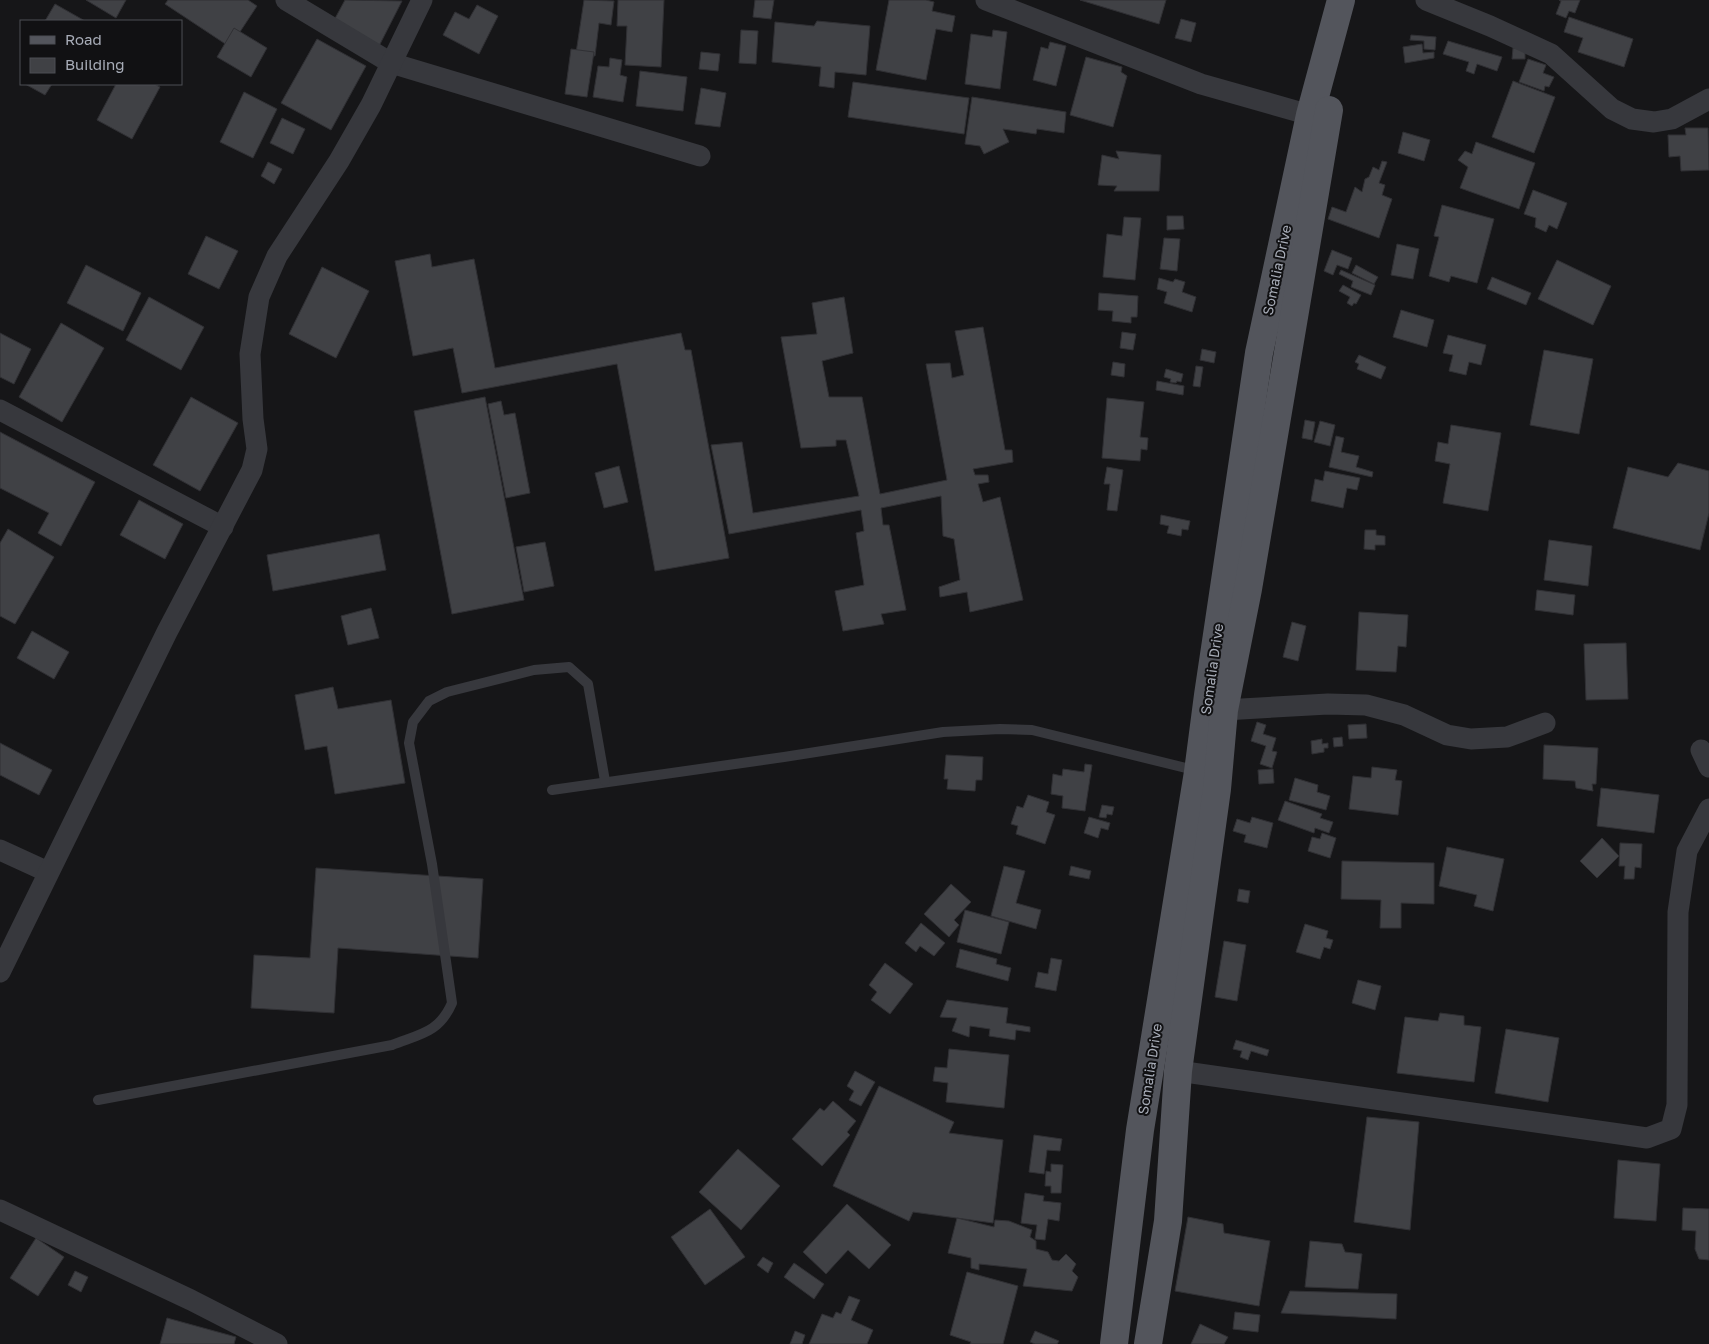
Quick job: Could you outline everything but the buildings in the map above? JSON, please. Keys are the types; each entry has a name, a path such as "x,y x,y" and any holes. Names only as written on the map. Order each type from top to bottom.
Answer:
{"main road":[{"name":"Somalia Drive","path":"1114,1344 1140,1130 1198,772 1208,694 1260,353 1310,115 1341,0"},
{"name":"Somalia Drive","path":"1148,1344 1168,1221 1178,1071 1217,789 1224,710 1248,589 1329,109 1360,0"}],"street":[{"path":"286,0 391,63 700,156"},
{"path":"0,972 167,632 252,470 257,449 253,419 250,354 259,297 277,256 339,161 371,105 422,0"},
{"path":"986,0 1201,84 1310,115"},
{"path":"1426,0 1490,26 1551,54 1612,109 1632,119 1654,122 1672,118 1709,99"},
{"path":"0,410 223,527"},
{"path":"1224,710 1328,704 1366,705 1404,715 1447,735 1472,740 1507,738 1545,723"},
{"path":"1178,1071 1647,1138 1671,1129 1677,1105 1678,912 1687,851 1709,809"},
{"path":"0,850 48,872"},
{"path":"5,1218 191,1300 277,1344"}],"lane":[{"path":"98,1100 392,1045 433,1030 446,1017 452,1003 432,864 409,743 413,722 429,701 447,692 534,670 569,667 588,684 605,781"},
{"path":"552,790 944,732 1000,729 1032,730 1198,772"}]}
